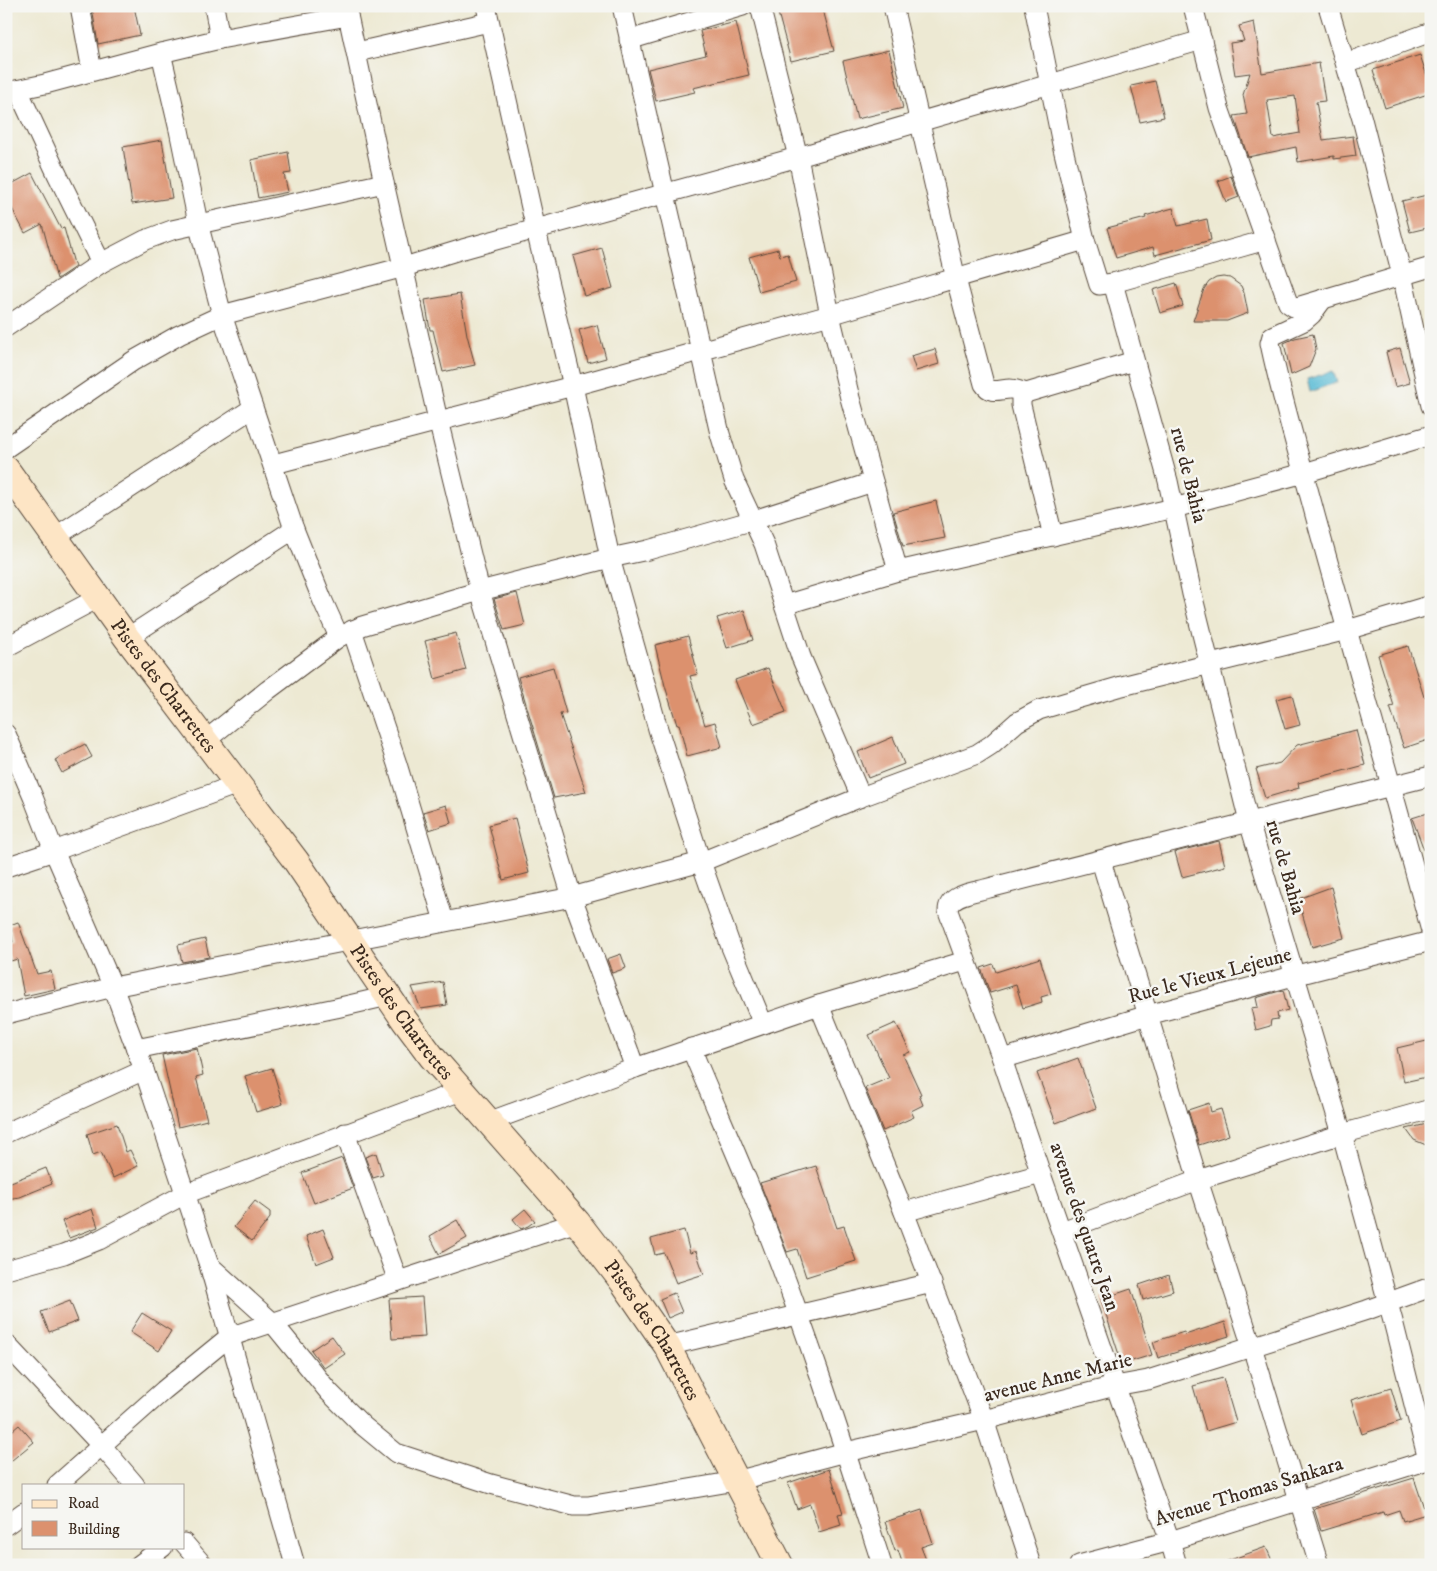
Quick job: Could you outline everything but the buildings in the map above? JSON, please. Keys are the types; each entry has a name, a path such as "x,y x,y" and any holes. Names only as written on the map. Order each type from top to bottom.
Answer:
{"main road":[{"name":"Pistes des Charrettes","path":"6,469 98,598 296,861 432,1057 577,1222 623,1282 667,1346 780,1565"}],"street":[{"path":"80,6 92,71"},
{"path":"214,6 220,39"},
{"path":"622,6 720,434 734,480 754,520 793,636 861,798"},
{"path":"629,40 743,6"},
{"path":"760,6 798,157 830,315 850,398 898,571"},
{"path":"893,6 956,278 986,387 992,390 1012,389 1026,393 1134,361"},
{"path":"1034,6 1049,84 1085,240 1099,285 1266,240"},
{"path":"1193,6 1219,108 1288,303 1297,306 1431,267"},
{"path":"1328,6 1346,64 1402,276 1431,406"},
{"path":"102,263 12,91 161,53 347,11 438,420 480,591 572,897 635,1068"},
{"path":"356,52 488,14 573,386 610,558 658,729 701,862 731,947 763,1024"},
{"path":"1346,64 1431,32"},
{"path":"6,448 133,361 179,335 222,315 404,267 798,157 1202,40"},
{"path":"161,53 198,223 222,315 274,464 294,529 322,599 346,633 397,764 444,922"},
{"path":"6,327 102,263 145,240 198,223 384,183"},
{"path":"274,464 573,386 830,315 1085,240"},
{"name":"rue de Bahia","path":"1112,283 1174,508 1248,822 1342,1134 1429,1459"},
{"path":"1323,299 1304,321 1276,334 1270,340 1274,365 1346,630 1393,787 1431,931"},
{"path":"1026,393 1021,399 1021,405 1053,536"},
{"path":"54,537 253,408"},
{"path":"784,606 898,571 1174,508 1304,473 1431,435"},
{"path":"205,741 268,690 346,633 480,591 648,550 754,520 873,482"},
{"path":"128,638 294,529"},
{"path":"6,647 98,598"},
{"path":"6,1014 113,987 572,897 701,862 977,754 991,745 1018,722 1039,710 1118,687 1346,630 1431,605"},
{"path":"6,734 34,796 54,851 113,987 144,1070 209,1265 228,1337 295,1565"},
{"path":"1319,1565 1198,1180 1101,861 1431,776"},
{"path":"6,867 238,784"},
{"name":"avenue des quatre Jean","path":"1101,861 954,898 949,904 948,911 1002,1059 1177,1565"},
{"name":"Rue le Vieux Lejeune","path":"1002,1059 1148,1015 1431,941"},
{"path":"488,1122 691,1048 819,1005 965,961"},
{"path":"136,1049 388,996"},
{"path":"819,1005 904,1212 984,1420 1032,1565"},
{"path":"691,1048 749,1186 798,1316 846,1452 882,1565"},
{"path":"6,1133 144,1070"},
{"path":"6,1270 64,1254 98,1240 185,1194 461,1091"},
{"path":"1062,1231 1198,1180 1342,1134 1431,1109"},
{"path":"345,1133 398,1281"},
{"path":"904,1212 1041,1174"},
{"path":"58,1484 164,1390 228,1337 577,1222"},
{"name":"avenue Anne Marie","path":"209,1265 272,1322 329,1392 362,1425 396,1453 491,1484 574,1506 598,1505 736,1481 1115,1386 1148,1380 1387,1303"},
{"path":"667,1346 932,1284"},
{"path":"1387,1303 1431,1287"},
{"path":"6,1344 101,1445 133,1484"},
{"name":"Avenue Thomas Sankara","path":"1079,1565 1170,1541 1429,1459"},
{"path":"6,1525 22,1513"},
{"path":"185,1544 203,1565"},
{"path":"139,1565 162,1548"}],"water":[{"path":"1333,371 1337,382 1310,392 1307,379"}]}
